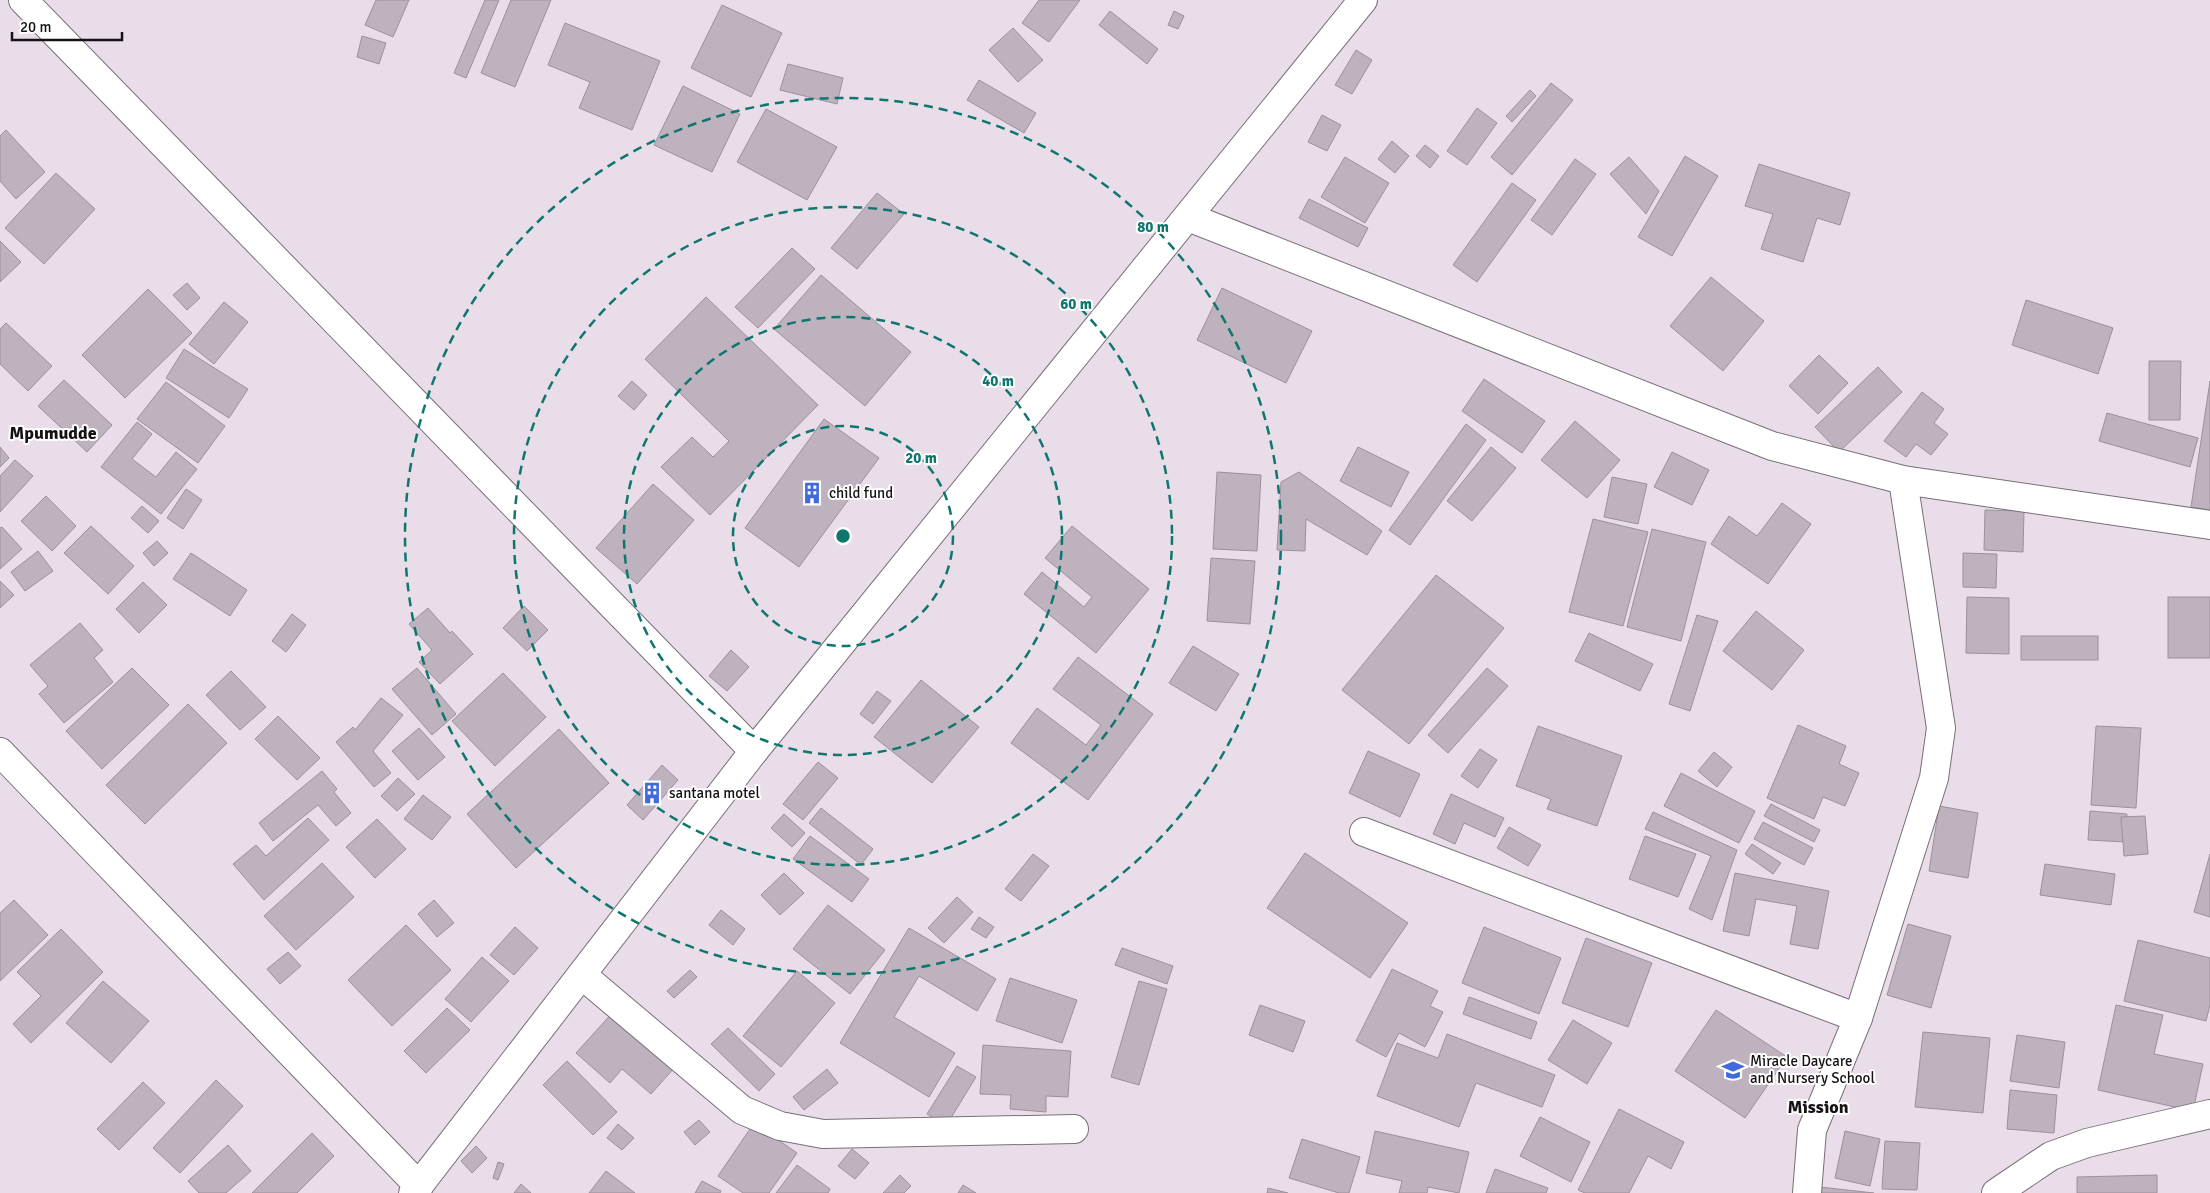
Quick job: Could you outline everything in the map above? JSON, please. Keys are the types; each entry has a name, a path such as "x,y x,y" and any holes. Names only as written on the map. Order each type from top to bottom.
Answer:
{"street":[{"path":"24,0 754,751"},
{"path":"0,752 416,1190 754,751 1363,0"},
{"path":"1188,217 1772,446 1903,480 2210,525"},
{"path":"1808,1193 1812,1130 1858,1018 1934,778 1941,728 1903,480"},
{"path":"1364,832 1858,1018"},
{"path":"582,975 742,1110 780,1126 823,1134 1074,1129"},
{"path":"1996,1193 2051,1156 2087,1142 2210,1114"}],"building":[{"path":"376,0 409,0 393,37 365,25"},
{"path":"485,0 499,0 466,78 454,73"},
{"path":"511,0 551,0 515,87 481,73"},
{"path":"1039,0 1080,0 1049,42 1022,23"},
{"path":"722,5 782,33 751,97 691,68"},
{"path":"1110,11 1158,49 1147,64 1099,25"},
{"path":"1174,11 1184,16 1178,29 1168,25"},
{"path":"565,23 660,61 632,130 579,108 590,82 548,65"},
{"path":"1013,28 1043,60 1018,82 989,50"},
{"path":"362,36 386,43 379,64 357,57"},
{"path":"1356,50 1372,60 1352,94 1335,85"},
{"path":"788,64 843,78 837,104 780,90"},
{"path":"979,80 1036,113 1024,133 967,100"},
{"path":"1551,83 1573,100 1512,175 1491,157"},
{"path":"683,86 740,114 712,172 654,145"},
{"path":"1530,90 1536,96 1512,122 1506,116"},
{"path":"1477,108 1497,123 1467,165 1447,151"},
{"path":"766,109 837,147 807,200 737,162"},
{"path":"1322,115 1341,125 1327,151 1308,142"},
{"path":"6,130 45,172 16,199 0,181 0,136"},
{"path":"1392,141 1409,156 1395,173 1378,159"},
{"path":"1425,145 1439,156 1430,168 1416,156"},
{"path":"1685,156 1718,176 1672,256 1638,237"},
{"path":"1345,157 1389,183 1365,223 1321,197"},
{"path":"1629,157 1659,191 1646,214 1610,174"},
{"path":"1575,159 1596,174 1552,235 1531,220"},
{"path":"1759,164 1850,193 1840,225 1817,218 1803,262 1761,249 1773,214 1745,206"},
{"path":"56,173 95,209 44,264 5,228"},
{"path":"1512,183 1536,200 1477,282 1453,265"},
{"path":"877,193 904,214 857,269 831,248"},
{"path":"1309,199 1368,228 1358,247 1299,218"},
{"path":"0,241 21,262 0,282"},
{"path":"792,248 815,269 758,328 735,307"},
{"path":"821,275 911,352 865,406 774,329"},
{"path":"1711,277 1764,321 1723,371 1670,326"},
{"path":"187,283 200,298 187,310 173,295"},
{"path":"1222,288 1312,331 1286,383 1197,340"},
{"path":"148,289 192,333 125,398 82,355"},
{"path":"706,297 818,405 710,515 661,467 692,437 713,457 729,441 645,359"},
{"path":"2026,300 2113,328 2098,374 2012,345"},
{"path":"224,302 248,322 214,364 189,344"},
{"path":"6,323 52,366 28,391 0,364 0,329"},
{"path":"184,349 248,389 229,418 166,378"},
{"path":"1819,355 1848,383 1818,414 1789,386"},
{"path":"2149,361 2181,361 2180,420 2149,420"},
{"path":"1878,367 1902,392 1839,452 1815,427"},
{"path":"1484,379 1545,421 1522,453 1462,411"},
{"path":"64,380 112,425 87,452 38,406"},
{"path":"632,381 647,395 634,410 618,396"},
{"path":"2210,381 2210,510 2191,507"},
{"path":"166,382 225,426 198,463 137,419"},
{"path":"1922,392 1944,409 1934,423 1948,434 1931,455 1916,444 1906,457 1884,441"},
{"path":"2107,413 2198,438 2190,467 2099,441"},
{"name":"child fund","path":"824,419 879,458 799,567 745,528"},
{"path":"1575,421 1620,460 1587,498 1541,460"},
{"path":"137,422 152,434 132,459 156,477 176,452 197,469 161,514 101,467"},
{"path":"1466,424 1486,440 1410,545 1389,530"},
{"path":"0,447 9,458 0,467"},
{"path":"1358,447 1409,472 1391,507 1340,481"},
{"path":"1491,447 1516,468 1472,521 1447,501"},
{"path":"1672,452 1709,470 1692,505 1654,487"},
{"path":"15,460 33,476 0,512 0,476"},
{"path":"1217,472 1261,475 1257,551 1213,549"},
{"path":"1299,472 1382,531 1367,555 1306,519 1305,551 1277,550 1281,482"},
{"path":"1612,477 1647,484 1638,524 1604,517"},
{"path":"653,484 694,520 637,584 596,548"},
{"path":"186,489 202,500 183,529 167,518"},
{"path":"46,496 76,526 52,551 21,521"},
{"path":"1782,503 1811,524 1768,584 1711,544 1729,516 1757,536"},
{"path":"142,506 159,521 148,533 131,518"},
{"path":"1985,510 2024,511 2023,552 1984,550"},
{"path":"1593,519 1648,532 1623,626 1569,612"},
{"path":"91,526 134,566 108,594 64,553"},
{"path":"1072,526 1149,589 1096,653 1024,594 1042,572 1084,607 1092,597 1045,558"},
{"path":"2,527 22,549 0,569 0,528"},
{"path":"1652,529 1706,542 1681,641 1627,627"},
{"path":"157,541 168,553 154,566 143,553"},
{"path":"38,551 53,571 25,591 11,572"},
{"path":"191,553 247,590 230,616 173,579"},
{"path":"1963,553 1997,554 1996,588 1963,587"},
{"path":"1211,558 1255,561 1250,624 1207,621"},
{"path":"1436,575 1504,628 1409,744 1342,690"},
{"path":"0,581 14,595 0,608"},
{"path":"143,582 167,605 139,633 116,609"},
{"path":"1967,597 2009,598 2009,654 1966,653"},
{"path":"2168,597 2210,597 2210,658 2168,658"},
{"path":"524,606 548,630 527,651 503,628"},
{"path":"428,608 450,633 452,631 473,654 440,684 419,662 432,650 409,624"},
{"path":"1756,611 1804,650 1772,690 1723,651"},
{"path":"292,614 306,625 286,652 272,641"},
{"path":"1697,615 1718,621 1690,711 1669,704"},
{"path":"80,623 103,650 94,658 113,682 64,723 39,694 48,686 30,665"},
{"path":"1589,633 1653,664 1640,691 1575,661"},
{"path":"2021,636 2098,636 2098,660 2021,660"},
{"path":"1193,646 1239,674 1216,711 1169,683"},
{"path":"731,650 749,667 727,691 709,676"},
{"path":"1078,657 1153,714 1088,800 1011,743 1037,708 1086,745 1101,725 1053,689"},
{"path":"132,668 169,705 102,769 66,731"},
{"path":"417,668 456,714 432,735 392,689"},
{"path":"1487,668 1508,686 1448,753 1428,735"},
{"path":"231,671 266,707 240,730 206,695"},
{"path":"503,673 546,717 495,766 452,721"},
{"path":"921,680 979,727 932,783 874,737"},
{"path":"877,691 891,701 873,724 860,714"},
{"path":"381,698 403,715 373,751 391,773 374,787 336,742 353,727 355,730"},
{"path":"188,704 227,743 145,824 106,785"},
{"path":"278,716 320,758 297,780 255,739"},
{"path":"1798,725 1846,746 1839,764 1859,773 1845,806 1823,797 1814,819 1767,798"},
{"path":"1538,726 1622,756 1597,826 1547,809 1551,799 1516,786"},
{"path":"2096,726 2141,728 2136,808 2091,805"},
{"path":"419,728 445,757 418,780 392,751"},
{"path":"559,729 609,783 516,868 467,814"},
{"path":"1480,749 1497,760 1478,788 1461,776"},
{"path":"1368,751 1420,774 1400,817 1349,793"},
{"path":"1714,752 1732,767 1717,787 1698,771"},
{"path":"818,762 838,778 803,820 783,804"},
{"name":"santana motel","path":"662,765 678,780 643,820 627,805"},
{"path":"322,771 337,789 334,792 351,813 336,826 318,805 273,841 259,823"},
{"path":"1681,773 1755,811 1739,843 1664,806"},
{"path":"398,778 415,794 397,811 381,796"},
{"path":"1451,794 1504,818 1495,837 1464,823 1455,844 1433,834"},
{"path":"423,795 451,817 432,840 404,819"},
{"path":"1771,804 1820,830 1814,842 1764,816"},
{"path":"1939,806 1978,813 1968,878 1929,871"},
{"path":"821,808 873,849 861,865 809,823"},
{"path":"2090,811 2127,814 2126,842 2088,840"},
{"path":"1653,812 1737,850 1712,920 1689,909 1711,856 1645,829"},
{"path":"784,814 805,833 792,847 771,828"},
{"path":"2145,816 2148,854 2124,856 2121,817"},
{"path":"308,818 329,840 264,900 233,864 256,845 266,856"},
{"path":"377,819 406,849 375,878 346,847"},
{"path":"1763,822 1813,848 1804,865 1754,839"},
{"path":"1509,827 1541,845 1528,866 1497,848"},
{"path":"810,836 869,879 852,902 793,859"},
{"path":"1645,836 1696,854 1678,897 1629,879"},
{"path":"1752,844 1781,863 1773,874 1745,854"},
{"path":"1305,853 1408,923 1370,978 1267,908"},
{"path":"1033,854 1049,866 1021,901 1005,889"},
{"path":"2210,854 2210,917 2194,912"},
{"path":"322,863 354,897 296,950 264,916"},
{"path":"2045,864 2115,874 2111,905 2040,895"},
{"path":"784,873 804,893 780,915 761,895"},
{"path":"1735,873 1829,891 1818,949 1790,944 1797,906 1756,899 1749,936 1723,931"},
{"path":"957,897 973,912 944,943 928,928"},
{"path":"14,900 48,935 0,981 0,913"},
{"path":"434,900 454,923 437,937 418,914"},
{"path":"828,905 885,950 850,994 793,949"},
{"path":"721,910 745,929 733,945 709,925"},
{"path":"979,917 994,927 986,938 971,929"},
{"path":"1908,924 1951,936 1931,1008 1887,995"},
{"path":"406,925 451,970 392,1026 348,980"},
{"path":"515,927 538,948 514,975 490,955"},
{"path":"1484,927 1561,958 1539,1014 1462,983"},
{"path":"909,928 996,979 977,1011 919,976 894,1017 955,1053 929,1097 840,1043"},
{"path":"61,929 103,972 31,1043 13,1024 41,996 17,972"},
{"path":"1586,938 1652,963 1628,1027 1562,1003"},
{"path":"2138,940 2210,958 2210,1005 2206,1021 2124,1001"},
{"path":"1122,948 1173,966 1167,984 1115,965"},
{"path":"288,952 301,966 280,984 267,969"},
{"path":"482,957 509,981 471,1022 445,999"},
{"path":"1392,969 1438,991 1430,1006 1443,1012 1425,1047 1399,1033 1386,1057 1356,1041"},
{"path":"690,970 697,977 674,998 667,991"},
{"path":"797,971 835,1003 781,1067 743,1036"},
{"path":"1010,978 1077,1000 1062,1043 996,1021"},
{"path":"103,981 149,1021 111,1063 66,1023"},
{"path":"1139,981 1167,989 1139,1085 1111,1077"},
{"path":"1469,997 1537,1022 1531,1039 1463,1014"},
{"path":"1260,1005 1305,1021 1293,1052 1249,1035"},
{"path":"2116,1005 2163,1015 2154,1054 2203,1064 2193,1111 2098,1090"},
{"path":"447,1008 470,1030 426,1073 404,1051"},
{"path":"1716,1010 1787,1057 1745,1118 1675,1071"},
{"path":"614,1011 676,1066 651,1094 622,1069 610,1083 576,1053"},
{"path":"1573,1020 1612,1043 1587,1084 1548,1060"},
{"path":"728,1028 775,1074 759,1091 711,1044"},
{"path":"1923,1032 1990,1038 1983,1113 1915,1107"},
{"path":"1447,1034 1555,1075 1542,1107 1476,1083 1459,1127 1377,1096 1397,1043 1438,1058"},
{"path":"2017,1035 2065,1042 2059,1088 2010,1081"},
{"path":"983,1045 1071,1051 1068,1097 1046,1096 1046,1112 1010,1109 1011,1095 980,1094"},
{"path":"567,1061 617,1112 593,1135 543,1085"},
{"path":"957,1066 976,1077 946,1126 927,1114"},
{"path":"827,1069 838,1083 804,1110 793,1097"},
{"path":"216,1080 243,1106 180,1173 153,1148"},
{"path":"143,1082 165,1103 119,1150 97,1129"},
{"path":"2010,1090 2057,1095 2054,1133 2007,1129"},
{"path":"1619,1109 1684,1142 1671,1169 1648,1156 1629,1193 1585,1193 1578,1190"},
{"path":"1540,1117 1590,1142 1571,1182 1520,1156"},
{"path":"699,1120 710,1132 695,1145 684,1132"},
{"path":"754,1123 797,1153 769,1193 743,1193 718,1176"},
{"path":"618,1124 634,1138 622,1150 607,1138"},
{"path":"1375,1131 1469,1152 1459,1193 1428,1187 1427,1193 1399,1193 1402,1181 1366,1173"},
{"path":"1845,1131 1880,1139 1870,1186 1835,1178"},
{"path":"312,1133 334,1156 297,1193 252,1193"},
{"path":"1302,1139 1360,1157 1349,1193 1339,1193 1289,1178"},
{"path":"1885,1141 1920,1143 1917,1190 1882,1189"},
{"path":"228,1145 251,1171 226,1193 199,1193 188,1181"},
{"path":"476,1146 487,1158 472,1173 461,1161"},
{"path":"852,1149 869,1163 855,1179 838,1166"},
{"path":"498,1162 504,1164 498,1180 493,1178"},
{"path":"797,1165 830,1189 828,1193 776,1193"},
{"path":"1495,1169 1548,1188 1546,1193 1486,1193"},
{"path":"606,1171 635,1193 589,1193"},
{"path":"900,1175 911,1186 904,1193 883,1193"},
{"path":"2157,1175 2157,1193 2077,1193 2077,1177"},
{"path":"702,1181 721,1191 720,1193 695,1193"},
{"path":"521,1184 531,1193 514,1193"},
{"path":"963,1185 976,1193 958,1193"},
{"path":"1820,1187 1874,1193 1819,1193"},
{"path":"1268,1188 1288,1193 1267,1193"}],"place":[{"name":"child fund","path":"812,493"},
{"name":"santana motel","path":"652,793"},
{"name":"Miracle Daycare and Nursery School","path":"1733,1070"}],"district":[{"name":"Mpumudde","path":"53,433"},
{"name":"Mission","path":"1818,1107"}]}
